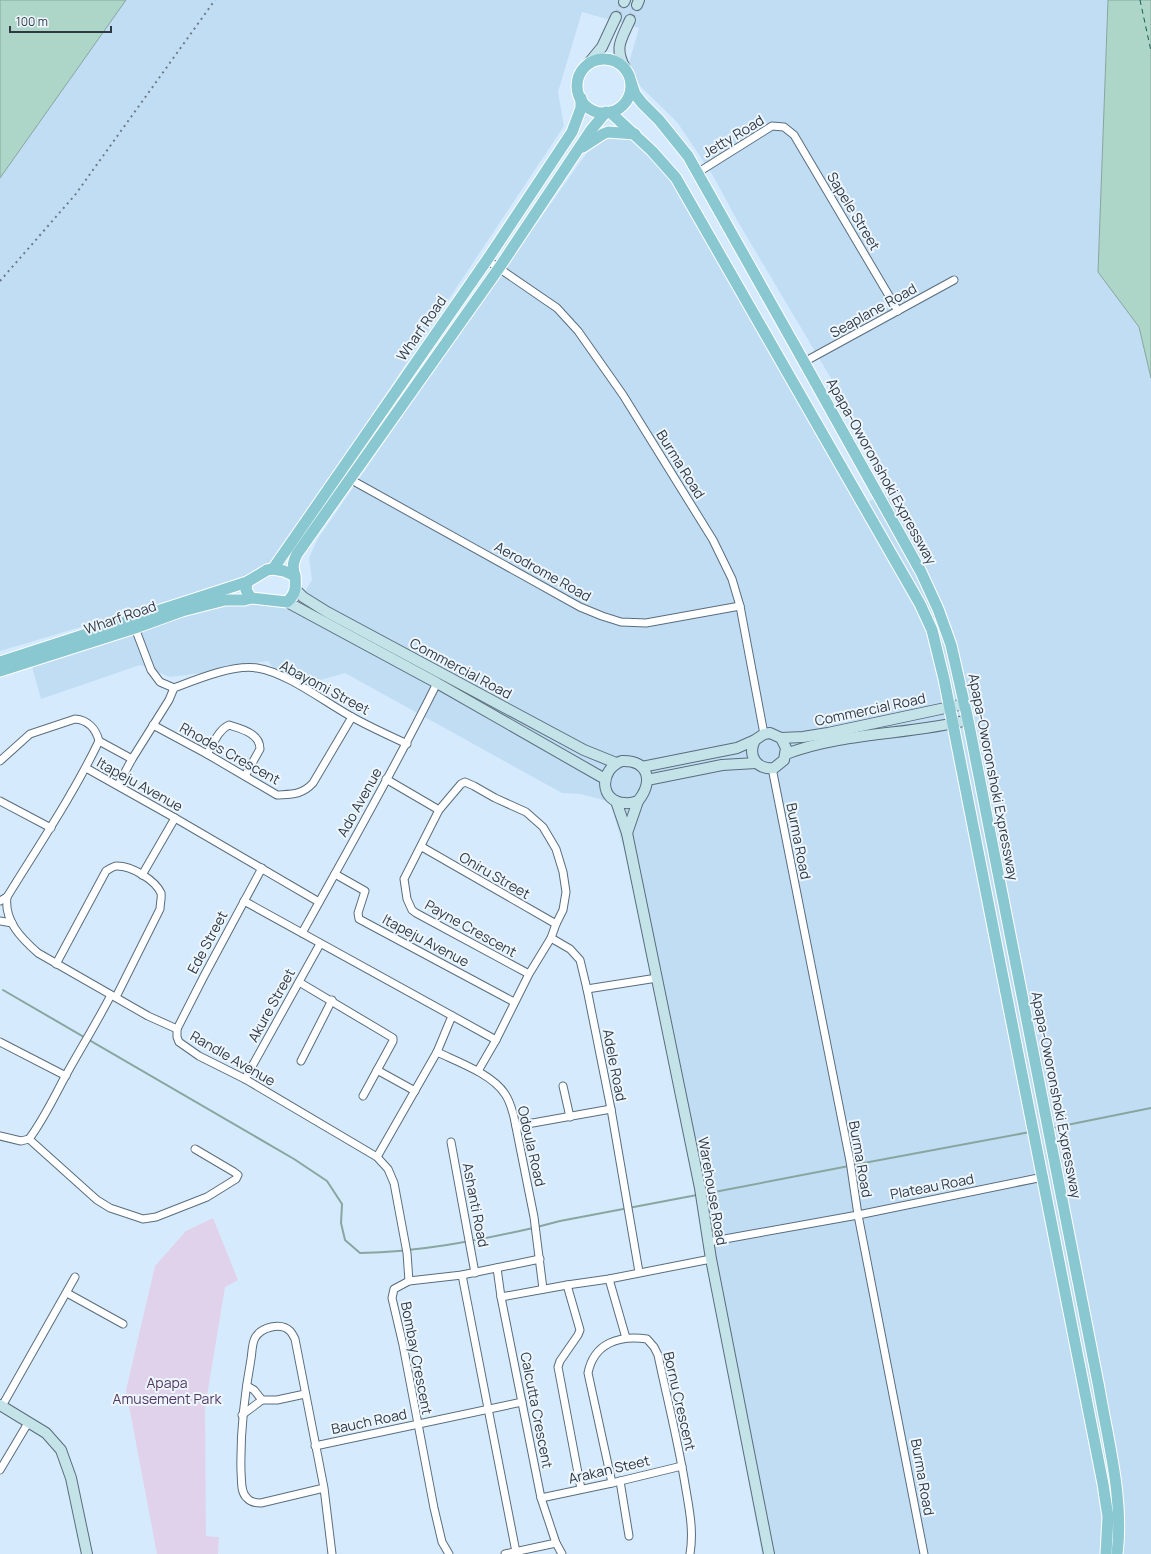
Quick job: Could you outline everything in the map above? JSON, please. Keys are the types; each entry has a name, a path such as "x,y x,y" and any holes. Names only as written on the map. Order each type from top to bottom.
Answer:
{"main road":[{"path":"616,17 602,47 580,75 578,83 578,91 581,98 587,106 596,111 608,112 617,109 626,101 631,90 631,82 620,58 619,49 630,20"},
{"path":"588,64 596,60 608,59 620,64 626,70"},
{"name":"Apapa-Oworonshoki Expressway","path":"631,82 635,94 659,120 688,156 921,572 938,608 951,645 968,720 1098,1384 1115,1480 1119,1524 1117,1554"},
{"name":"Wharf Road","path":"0,662 247,582 267,570 273,569 487,260 572,132 581,108 581,98"},
{"path":"608,112 635,134 676,178 920,604 932,630 950,706 1103,1484 1107,1510 1106,1554"},
{"name":"Wharf Road","path":"296,590 293,562 297,554 499,268 591,130 608,112"},
{"path":"576,152 602,134 613,132 635,134"},
{"path":"273,569 295,576"},
{"path":"247,582 246,590 251,598"},
{"path":"287,602 292,598 296,590"},
{"name":"Commercial Road","path":"296,590 303,598 334,616 584,750 616,763"},
{"name":"Wharf Road","path":"0,671 135,628 182,611 225,600 244,600 251,598 287,602"},
{"name":"Commercial Road","path":"287,602 437,683 605,779"},
{"name":"Commercial Road","path":"781,738 803,737 964,704"},
{"name":"Commercial Road","path":"786,754 803,748 850,739 953,724 968,720"},
{"path":"642,767 737,748 764,734 770,733 781,738 786,748 784,760 780,765 772,768 762,768 756,763 751,752 755,740"},
{"path":"627,833 638,801 644,794 647,780 642,767 630,760 616,763 610,767 605,779 605,786 608,793 616,801 625,803 638,801"},
{"path":"647,780 722,765 756,763"},
{"name":"Warehouse Road","path":"616,801 627,833 657,978 769,1554"},
{"path":"1,1406 46,1433 61,1450 71,1478 87,1554"}],"street":[{"name":"Jetty Road","path":"697,172 772,126 784,127"},
{"name":"Sapele Street","path":"784,127 794,135 898,311"},
{"name":"Burma Road","path":"487,260 557,308 578,331 623,395 713,540 732,579 740,606 764,734"},
{"name":"Seaplane Road","path":"804,362 954,280"},
{"name":"Aerodrome Road","path":"339,473 580,607 602,616 621,622 646,623 740,606"},
{"path":"118,786 152,725 169,700 174,688 160,682 151,670 135,628"},
{"name":"Abayomi Street","path":"174,688 196,679 231,670 256,668 279,674 352,717 407,744"},
{"name":"Ado Avenue","path":"302,933 386,779 407,744 437,683"},
{"name":"Rhodes Crescent","path":"152,725 207,754 277,795 307,790 313,783 352,717"},
{"path":"0,761 30,734 75,720 82,720 93,728 99,741 86,768"},
{"path":"207,754 219,735 229,725 244,730 258,738 260,749 245,776"},
{"path":"99,741 132,759"},
{"name":"Itapeju Avenue","path":"0,901 7,897 51,828 86,768 319,902"},
{"name":"Burma Road","path":"772,768 850,1161 858,1215 924,1554"},
{"path":"386,779 440,810"},
{"name":"Payne Crescent","path":"529,974 412,910 407,899 404,879 440,810 457,787 461,784 465,782 526,812 543,827 556,849 563,872 566,892 563,910 556,924"},
{"path":"0,801 51,828"},
{"path":"142,875 175,818"},
{"name":"Oniru Street","path":"422,847 556,924"},
{"path":"0,1136 21,1141 29,1139 40,1124 113,996 160,908 162,895 153,882 142,875 116,866 106,871 56,964"},
{"name":"Ede Street","path":"177,1029 262,868"},
{"name":"Itapeju Avenue","path":"335,874 364,891 358,913 359,919 514,1002"},
{"name":"Randle Avenue","path":"7,897 6,906 12,923 22,939 38,953 148,1016 177,1029 179,1042 200,1056 245,1079 377,1158 388,1169 394,1183 408,1253 409,1281"},
{"path":"244,901 496,1040"},
{"path":"0,921 12,923"},
{"path":"478,1071 496,1040 529,974 551,938 556,924"},
{"name":"Adele Road","path":"551,938 575,954 580,960 611,1109 639,1272"},
{"name":"Akure Street","path":"245,1079 320,944"},
{"path":"587,989 657,978"},
{"path":"299,982 332,1000 393,1038 393,1042 363,1096"},
{"path":"301,1061 332,1000"},
{"path":"377,1158 437,1052 452,1016"},
{"path":"0,1042 66,1076"},
{"name":"Odoula Road","path":"437,1052 478,1071 499,1087 505,1094 516,1126 534,1217 543,1289"},
{"path":"377,1070 415,1091"},
{"path":"563,1086 570,1117"},
{"path":"516,1126 611,1109"},
{"path":"29,1139 97,1200 110,1208 143,1219 156,1217 207,1197 236,1180 238,1175 196,1149"},
{"name":"Ashanti Road","path":"451,1142 476,1273"},
{"name":"Plateau Road","path":"708,1242 858,1215 1043,1177"},
{"name":"Bombay Crescent","path":"449,1554 442,1542 417,1424 403,1345 392,1298 394,1289 409,1281 476,1273 540,1259"},
{"path":"501,1297 609,1279 711,1259"},
{"name":"Calcutta Crescent","path":"497,1268 501,1297 541,1498 556,1543 562,1554"},
{"path":"462,1275 516,1552"},
{"path":"1,1406 75,1277"},
{"path":"609,1279 626,1338 611,1342 602,1348 590,1364 588,1373 612,1483"},
{"path":"567,1285 580,1330 560,1361 558,1367 581,1490"},
{"path":"67,1293 123,1324"},
{"path":"324,1488 261,1503 253,1503 246,1498 242,1489 240,1445 242,1415 255,1339 260,1332 269,1327 282,1327 290,1331 295,1339 324,1488 332,1554"},
{"name":"Bornu Crescent","path":"626,1338 647,1339 654,1347 658,1355 682,1466 692,1525 690,1554"},
{"path":"247,1386 254,1390 262,1400"},
{"path":"242,1415 262,1400 277,1400 305,1394"},
{"name":"Bauch Road","path":"315,1446 522,1402"},
{"path":"0,1470 28,1423"},
{"name":"Arakan Steet","path":"541,1498 682,1466"},
{"path":"620,1481 629,1536"},
{"path":"506,1554 556,1543"}],"shaded area":[{"path":"0,0 126,0 0,178"},
{"path":"126,0 1108,0 1098,272 1139,327 1151,378 1151,1554 762,1554 668,1050 634,884 610,802 581,794 562,793 345,673 296,687 278,674 268,661 239,665 202,673 170,677 140,665 41,699 32,667 225,601 294,609 312,580 309,558 317,540 456,338 578,165 595,142 606,133 629,136 674,175 863,505 895,486 738,222 712,174 677,122 641,87 633,75 629,63 639,28 582,12 558,92 564,126 282,550 263,570 233,582 0,651 0,178"},
{"path":"1108,0 1151,0 1151,378 1139,327 1098,272"}],"green space":[{"name":"Apapa Amusement Park","path":"213,1218 238,1280 225,1287 205,1408 206,1536 219,1537 218,1554 157,1554 126,1390 155,1266 186,1231"}],"waterway":[{"path":"3,990 294,1159 327,1181 342,1204 341,1223 345,1240 360,1253 447,1245 533,1228"},
{"path":"1052,1128 1151,1108"},
{"path":"853,1165 1030,1132"},
{"path":"704,1194 849,1166"},
{"path":"537,1227 560,1221 697,1195"}],"ferry route":[{"path":"1140,0 1151,51"}],"tunnel":[{"path":"616,17 624,2"},
{"path":"630,20 637,5"}],"railway":[{"path":"0,281 75,195 215,0"}]}
